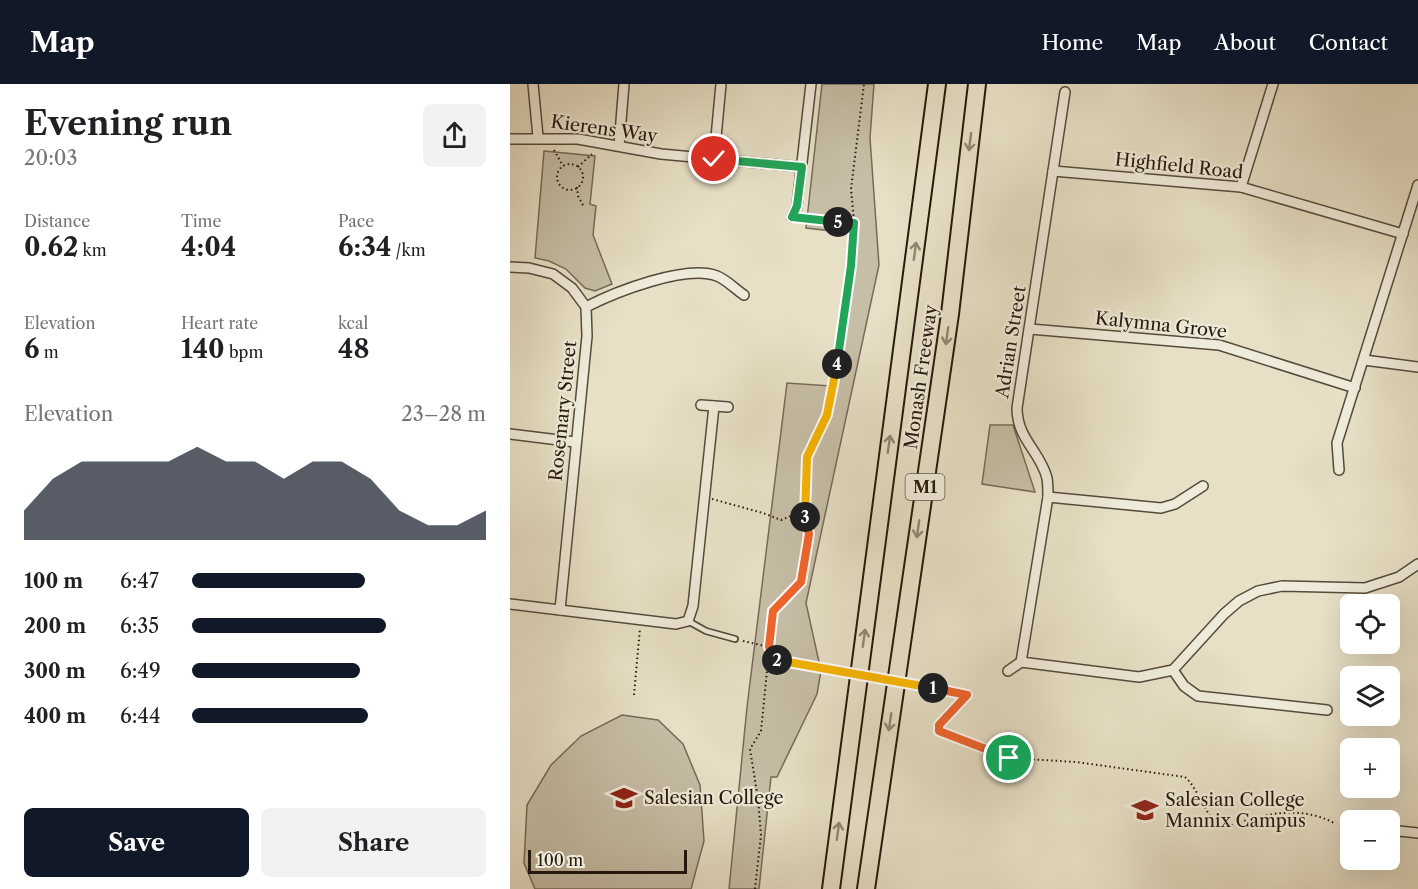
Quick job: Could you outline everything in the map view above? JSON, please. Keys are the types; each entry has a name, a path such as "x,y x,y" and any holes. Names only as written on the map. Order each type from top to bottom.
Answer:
{"highway":[{"name":"Monash Freeway","path":"831,889 937,84"},
{"name":"Monash Freeway","path":"866,889 950,314 977,84"}],"street":[{"path":"533,84 538,137"},
{"path":"619,146 624,84"},
{"path":"714,159 721,84"},
{"path":"792,217 797,206 811,84"},
{"path":"1241,187 1273,84"},
{"name":"Adrian Street","path":"1021,662 1048,497 1047,478 1037,457 1021,433 1017,421 1065,92"},
{"name":"Kierens Way","path":"510,139 538,137 578,139 661,154 802,167"},
{"name":"Highfield Road","path":"1053,171 1241,187 1403,234"},
{"path":"1339,470 1337,443 1418,185"},
{"path":"510,267 529,268 553,274 572,288 586,307 658,279 694,273 715,275 744,295"},
{"name":"Rosemary Street","path":"560,610 587,336 586,307"},
{"name":"Kalymna Grove","path":"1030,329 1219,345 1355,388"},
{"path":"1364,360 1418,367"},
{"path":"701,405 729,407"},
{"path":"510,604 676,624 688,621 693,609 714,406"},
{"path":"510,434 576,442"},
{"path":"1048,497 1161,508 1175,504 1203,486"},
{"path":"1008,671 1021,662 1139,677 1173,670 1224,614 1239,601 1258,591 1282,586 1365,588 1399,577 1418,564"},
{"path":"1173,670 1184,686 1198,696 1327,710"},
{"path":"1400,831 1418,833"}],"lane":[{"path":"688,621 706,631 735,639"}],"path":[{"path":"754,889 761,835 750,749 761,731 773,611 801,582 809,534 803,511 807,457 827,415 841,346 854,223 851,189 864,84"},
{"path":"554,150 563,166"},
{"path":"578,167 591,154"},
{"path":"577,187 566,189 560,184 558,172 563,166 572,164 578,167 582,176 577,187 578,196 584,207"},
{"path":"792,217 854,223"},
{"path":"705,498 781,520 803,511"},
{"path":"634,694 641,620"},
{"path":"735,639 769,647 776,659 966,693 967,695 939,725 939,731 1009,758 1076,762 1185,777 1194,785 1212,820 1218,826 1226,827 1275,813 1323,816 1336,824"}],"shaded area":[{"path":"822,84 874,84 870,138 879,265 806,603 821,671 817,694 777,777 771,777 759,889 729,889 747,707 787,383 831,386 852,252 850,233 806,228"},
{"path":"544,151 595,156 590,204 596,206 593,235 612,284 595,291 585,288 566,269 549,261 535,258"},
{"path":"990,425 1013,425 1035,492 982,484"},
{"path":"622,715 658,720 683,744 700,785 704,841 691,889 535,889 524,863 527,805 551,765 581,736"}],"place":[{"name":"Salesian College","path":"624,798"},
{"name":"Salesian College Mannix Campus","path":"1145,810"}],"route":[{"path":"714,159 802,167 797,206 792,217 854,223 841,346 827,415 807,457 803,511 809,534 801,582 773,611 769,647 776,659 966,693 967,695 939,725 939,731 1009,758"}]}
